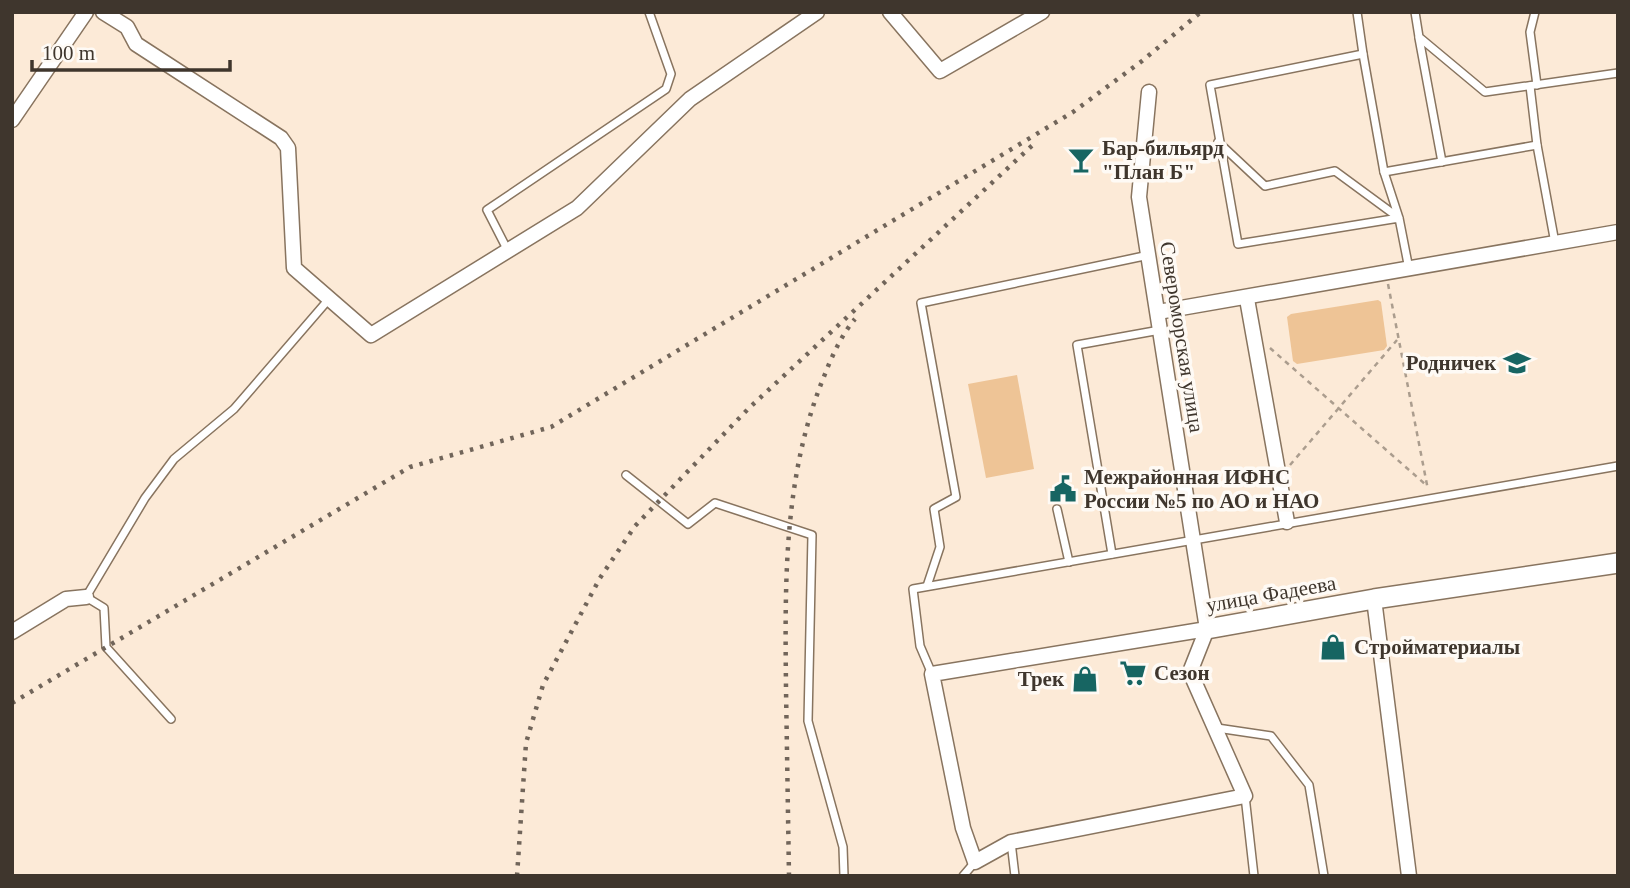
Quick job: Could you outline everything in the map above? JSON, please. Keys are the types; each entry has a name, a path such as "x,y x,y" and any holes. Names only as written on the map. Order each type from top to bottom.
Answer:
{"street":[{"path":"12,120 86,12"},
{"path":"103,12 127,27 136,44 281,138 288,148 294,268 371,335 577,208 690,99 817,12"},
{"path":"890,12 940,71 1042,12"},
{"name":"Североморская улица","path":"1149,92 1139,197 1207,629"},
{"path":"1158,313 1618,232"},
{"path":"1247,299 1287,523"},
{"name":"улица Фадеева","path":"932,674 1374,599 1618,563"},
{"path":"12,632 66,599 86,597"},
{"path":"1374,599 1409,876"},
{"path":"932,674 963,828 975,862 1012,842 1245,796 1190,673 1207,629"}],"lane":[{"path":"508,251 487,210 666,89 671,74 649,12"},
{"path":"1357,12 1384,172 1399,218 1409,270"},
{"path":"1415,12 1442,162"},
{"path":"1535,12 1530,32 1537,145 1555,244"},
{"path":"1419,37 1485,92 1618,73"},
{"path":"1363,54 1210,85 1238,244 1399,218"},
{"path":"1218,142 1265,186 1335,171 1399,218"},
{"path":"1384,172 1537,145"},
{"path":"927,586 940,547 934,509 956,497 920,303 1150,255"},
{"path":"171,719 106,647 104,608 86,597 145,498 174,459 234,409 329,299"},
{"path":"1112,554 1077,345 1161,329"},
{"path":"932,674 920,646 913,589 1618,466"},
{"path":"626,475 688,523 715,503 812,535 808,721 843,847 844,876"},
{"path":"1058,509 1069,562"},
{"path":"1216,728 1271,736 1310,785 1324,876"},
{"path":"1245,796 1254,876"},
{"path":"1012,842 1015,876"},
{"path":"963,876 975,862"}],"path":[{"path":"1387,274 1397,340 1426,484 1432,499"},
{"path":"1254,333 1426,484"},
{"path":"1279,478 1397,340"}],"shaded area":[{"path":"1378,300 1381,302 1387,346 1384,350 1297,364 1293,361 1287,317 1291,314"},
{"path":"1017,375 1034,469 986,478 968,384"}],"railway":[{"path":"12,703 410,467 551,427 1073,112 1142,61 1201,12"},
{"path":"517,876 526,743 543,685 600,578 635,526 748,409 1037,141"},
{"path":"789,876 786,689 789,529 801,451 811,412 834,353 855,319"}],"place":[{"name":"Бар-бильярд \"План Б\"","path":"1081,160"},
{"name":"Родничек","path":"1517,363"},
{"name":"Межрайонная ИФНС России №5 по АО и НАО","path":"1063,489"},
{"name":"Стройматериалы","path":"1333,647"},
{"name":"Сезон","path":"1133,673"},
{"name":"Трек","path":"1085,679"}]}
